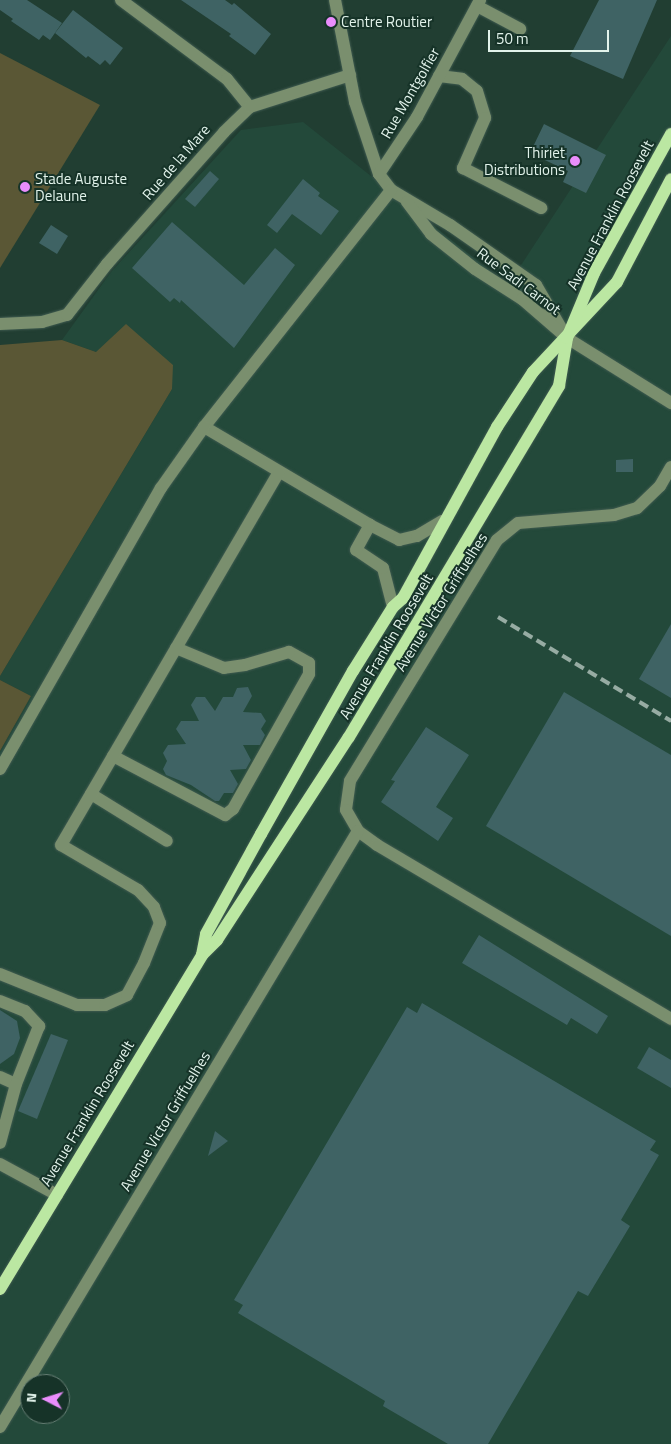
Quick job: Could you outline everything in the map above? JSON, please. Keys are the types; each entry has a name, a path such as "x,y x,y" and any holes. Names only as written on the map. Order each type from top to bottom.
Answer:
{"main road":[{"name":"Avenue Franklin Roosevelt","path":"0,1289 202,955 217,940 323,777 443,584 488,501 559,386 567,338 594,274 671,134"},
{"name":"Avenue Franklin Roosevelt","path":"202,955 206,934 261,834 353,671 393,607 403,598 436,540 442,522 534,372 617,282 671,180"}],"street":[{"path":"121,0 227,79 250,107"},
{"name":"Rue Sadi Carnot","path":"335,0 355,102 379,174 391,190 450,225 531,281 567,338"},
{"path":"478,3 520,29"},
{"name":"Rue Montgolfier","path":"379,174 417,118 478,3"},
{"name":"Rue de la Mare","path":"0,324 42,322 67,315 224,132 250,107 350,75"},
{"path":"439,76 462,79 477,92 485,118 463,168 540,208"},
{"path":"0,769 161,488 204,427 391,190"},
{"name":"Rue Sadi Carnot","path":"404,198 431,234 522,299 567,338"},
{"path":"567,338 671,403"},
{"path":"204,427 370,525 399,540 418,536 442,522"},
{"name":"Avenue Victor Griffuelhes","path":"0,1427 358,831 346,810 350,781 497,540 518,523 614,515 637,508 660,486 671,467"},
{"path":"0,974 77,1005 105,1005 127,995 144,964 160,923 154,907 138,890 61,845 279,472"},
{"path":"370,525 356,550 383,568 393,607"},
{"path":"113,756 225,815 233,809 309,674 309,663 289,652 244,666 224,668 176,648"},
{"path":"91,794 167,841"},
{"path":"358,831 671,1020"},
{"path":"0,1001 25,1011 39,1026 16,1084 0,1143"},
{"path":"0,1077 16,1084"},
{"path":"0,1164 57,1195"}],"shaded area":[{"path":"671,36 671,1444 0,1444 0,751 31,696 0,680 0,676 172,389 96,352 62,340 111,272 241,130 303,122 508,285"},
{"name":"Stade Auguste Delaune","path":"0,53 100,105 0,268"},
{"path":"126,324 173,365 172,389 0,676 0,345 62,340 96,352"},
{"path":"0,680 31,696 0,751"}],"building":[{"path":"0,0 27,0 62,23 50,40 43,35 39,40 11,21 13,19 0,10"},
{"path":"181,0 225,0 232,5 234,3 271,34 255,55 229,36 231,34"},
{"path":"599,0 657,0 623,79 570,56"},
{"path":"73,10 123,48 110,65 105,60 100,65 88,56 86,58 55,33"},
{"name":"Thiriet Distributions","path":"544,124 606,155 586,193 563,182 568,171 530,153"},
{"path":"210,171 219,179 195,207 185,199"},
{"path":"303,179 320,193 318,196 339,211 321,235 292,214 277,233 267,225"},
{"path":"172,222 244,285 275,248 295,265 234,348 181,300 180,303 174,298 170,302 132,268"},
{"path":"51,225 68,236 57,254 39,243"},
{"path":"633,459 633,472 616,472 616,460"},
{"path":"671,624 671,698 639,679"},
{"path":"248,687 252,696 243,712 261,713 266,721 261,729 265,735 260,745 243,745 251,760 246,769 230,770 238,784 233,793 224,793 219,801 215,801 191,785 166,775 163,769 167,761 163,753 168,745 186,744 176,729 181,721 199,721 191,705 196,697 205,697 215,711 223,697 233,697 237,688"},
{"path":"564,692 671,755 671,936 486,826"},
{"path":"426,727 469,755 436,807 453,818 438,841 381,802 395,781 391,780"},
{"path":"479,935 608,1016 597,1034 571,1018 567,1025 462,963"},
{"path":"422,1003 656,1141 650,1150 659,1155 621,1220 630,1226 588,1296 578,1291 488,1444 448,1444 383,1406 385,1401 238,1313 243,1305 234,1300 407,1007 417,1013"},
{"path":"0,1010 17,1021 20,1038 14,1054 0,1064"},
{"path":"51,1034 68,1040 37,1119 18,1111"},
{"path":"649,1047 671,1060 671,1088 637,1068"},
{"path":"215,1131 228,1141 208,1156"}],"railway":[{"path":"498,617 671,721"}],"place":[{"name":"Centre Routier","path":"331,22"},
{"name":"Thiriet Distributions","path":"575,161"},
{"name":"Stade Auguste Delaune","path":"25,187"}]}
